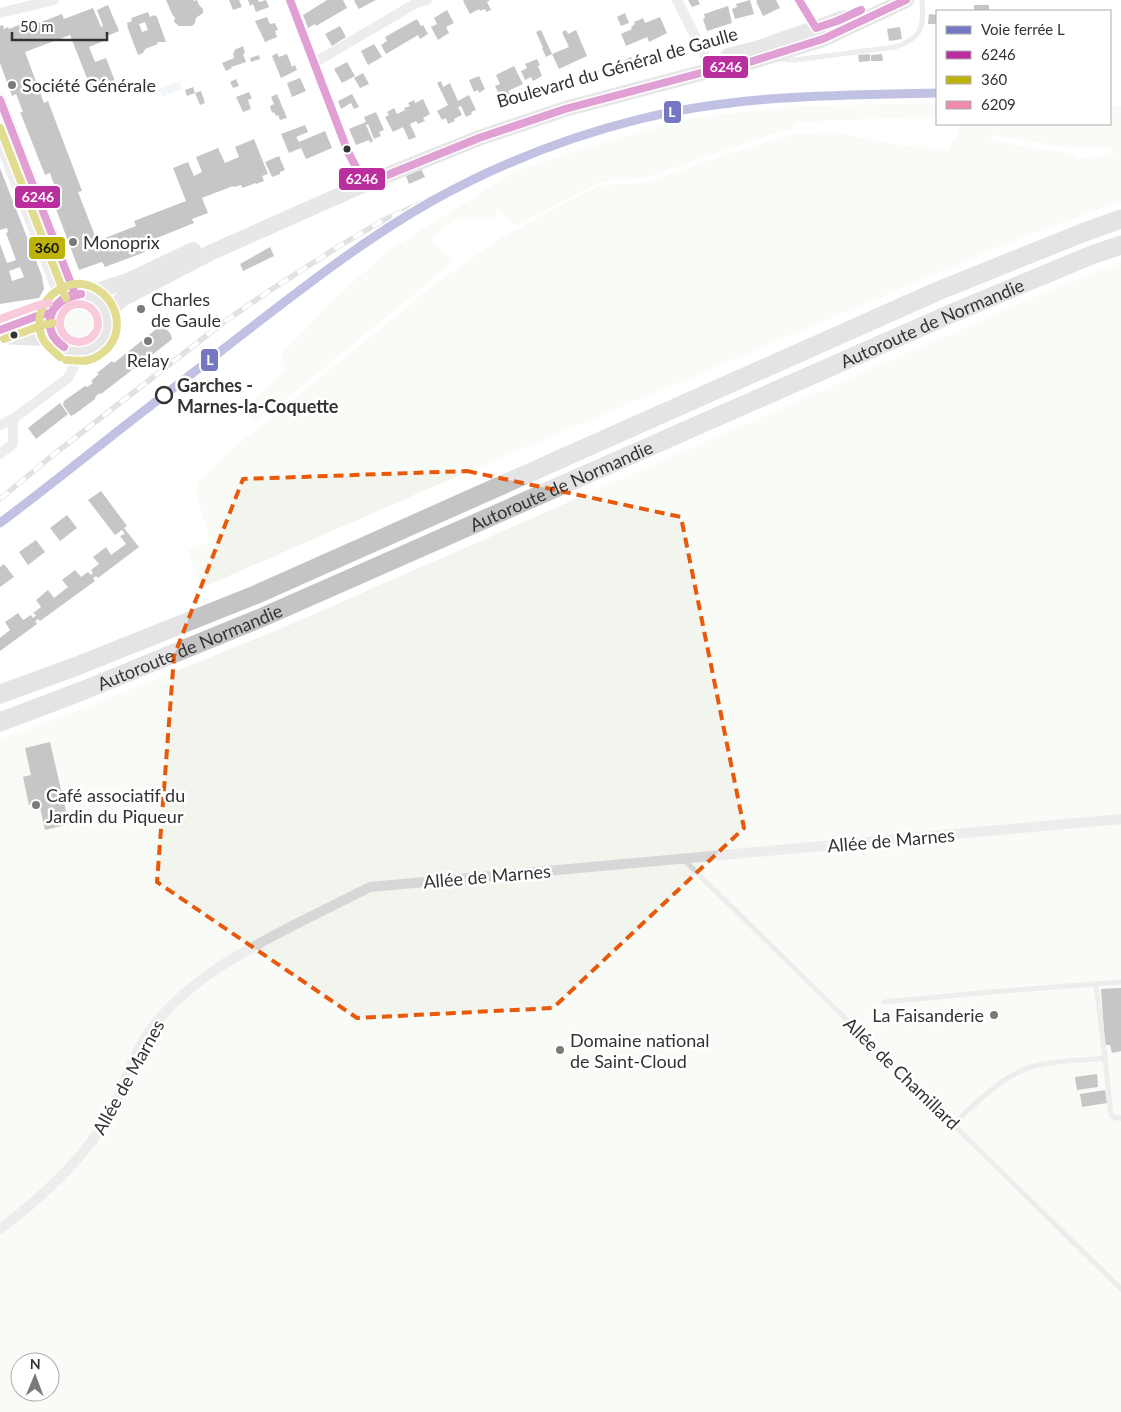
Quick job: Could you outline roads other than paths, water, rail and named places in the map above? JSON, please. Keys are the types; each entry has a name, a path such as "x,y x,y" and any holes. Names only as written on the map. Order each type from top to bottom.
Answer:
{"highway":[{"name":"Autoroute de Normandie","path":"0,694 77,666 255,595 938,291 1121,219"},
{"name":"Autoroute de Normandie","path":"0,722 82,691 263,617 948,315 1089,256 1121,245"}],"main road":[{"name":"Boulevard du Général de Gaulle","path":"0,330 40,315 69,301 130,280 214,240 363,180 574,106 710,66 756,49 819,33 837,21 883,0"},
{"name":"Boulevard du Général de Gaulle","path":"710,66 767,57 819,33 906,0"},
{"name":"Boulevard du Général de Gaulle","path":"106,313 122,299 212,252 363,180"},
{"path":"69,301 99,303 106,313 106,334 94,348 85,351 67,350 59,344 50,330 50,322 69,301"},
{"path":"0,336 54,338"}],"street":[{"path":"0,13 54,0"},
{"path":"290,0 348,152 363,180"},
{"path":"314,63 418,2 426,0"},
{"path":"677,0 710,66"},
{"path":"800,0 819,33"},
{"path":"0,100 38,202 69,301"},
{"path":"0,140 55,283 69,301"},
{"path":"0,454 13,444 5,429 13,419 68,378 75,364 76,352"},
{"name":"Allée de Marnes","path":"0,1229 31,1204 64,1173 99,1132 110,1114 139,1050 153,1026 189,988 211,972 261,942 370,887 1121,819"}],"lane":[{"path":"767,57 795,60 908,43 916,38 920,30 923,20 922,0"},
{"path":"38,202 58,195"},
{"name":"Allée de Chamillard","path":"682,858 1121,1288"},
{"path":"884,1002 1121,982"},
{"path":"1096,984 1112,1115 1116,1118 1121,1118"},
{"path":"953,1124 994,1087 1030,1068 1046,1064 1105,1058"}],"railway":[{"path":"0,499 53,455 224,322 269,291 382,221 496,169"}],"rail line":[{"name":"L","path":"0,523 342,259 432,201 507,164 559,143 613,126 677,111 713,105 787,98 936,93"}],"place":[{"name":"Société Générale","path":"12,85"},
{"name":"Monoprix","path":"73,242"},
{"name":"Charles de Gaule","path":"141,309"},
{"name":"Relay","path":"148,341"},
{"name":"Garches - Marnes-la-Coquette","path":"164,395"},
{"name":"Café associatif du Jardin du Piqueur","path":"36,805"},
{"name":"La Faisanderie","path":"994,1015"},
{"name":"Domaine national de Saint-Cloud","path":"560,1050"}]}
